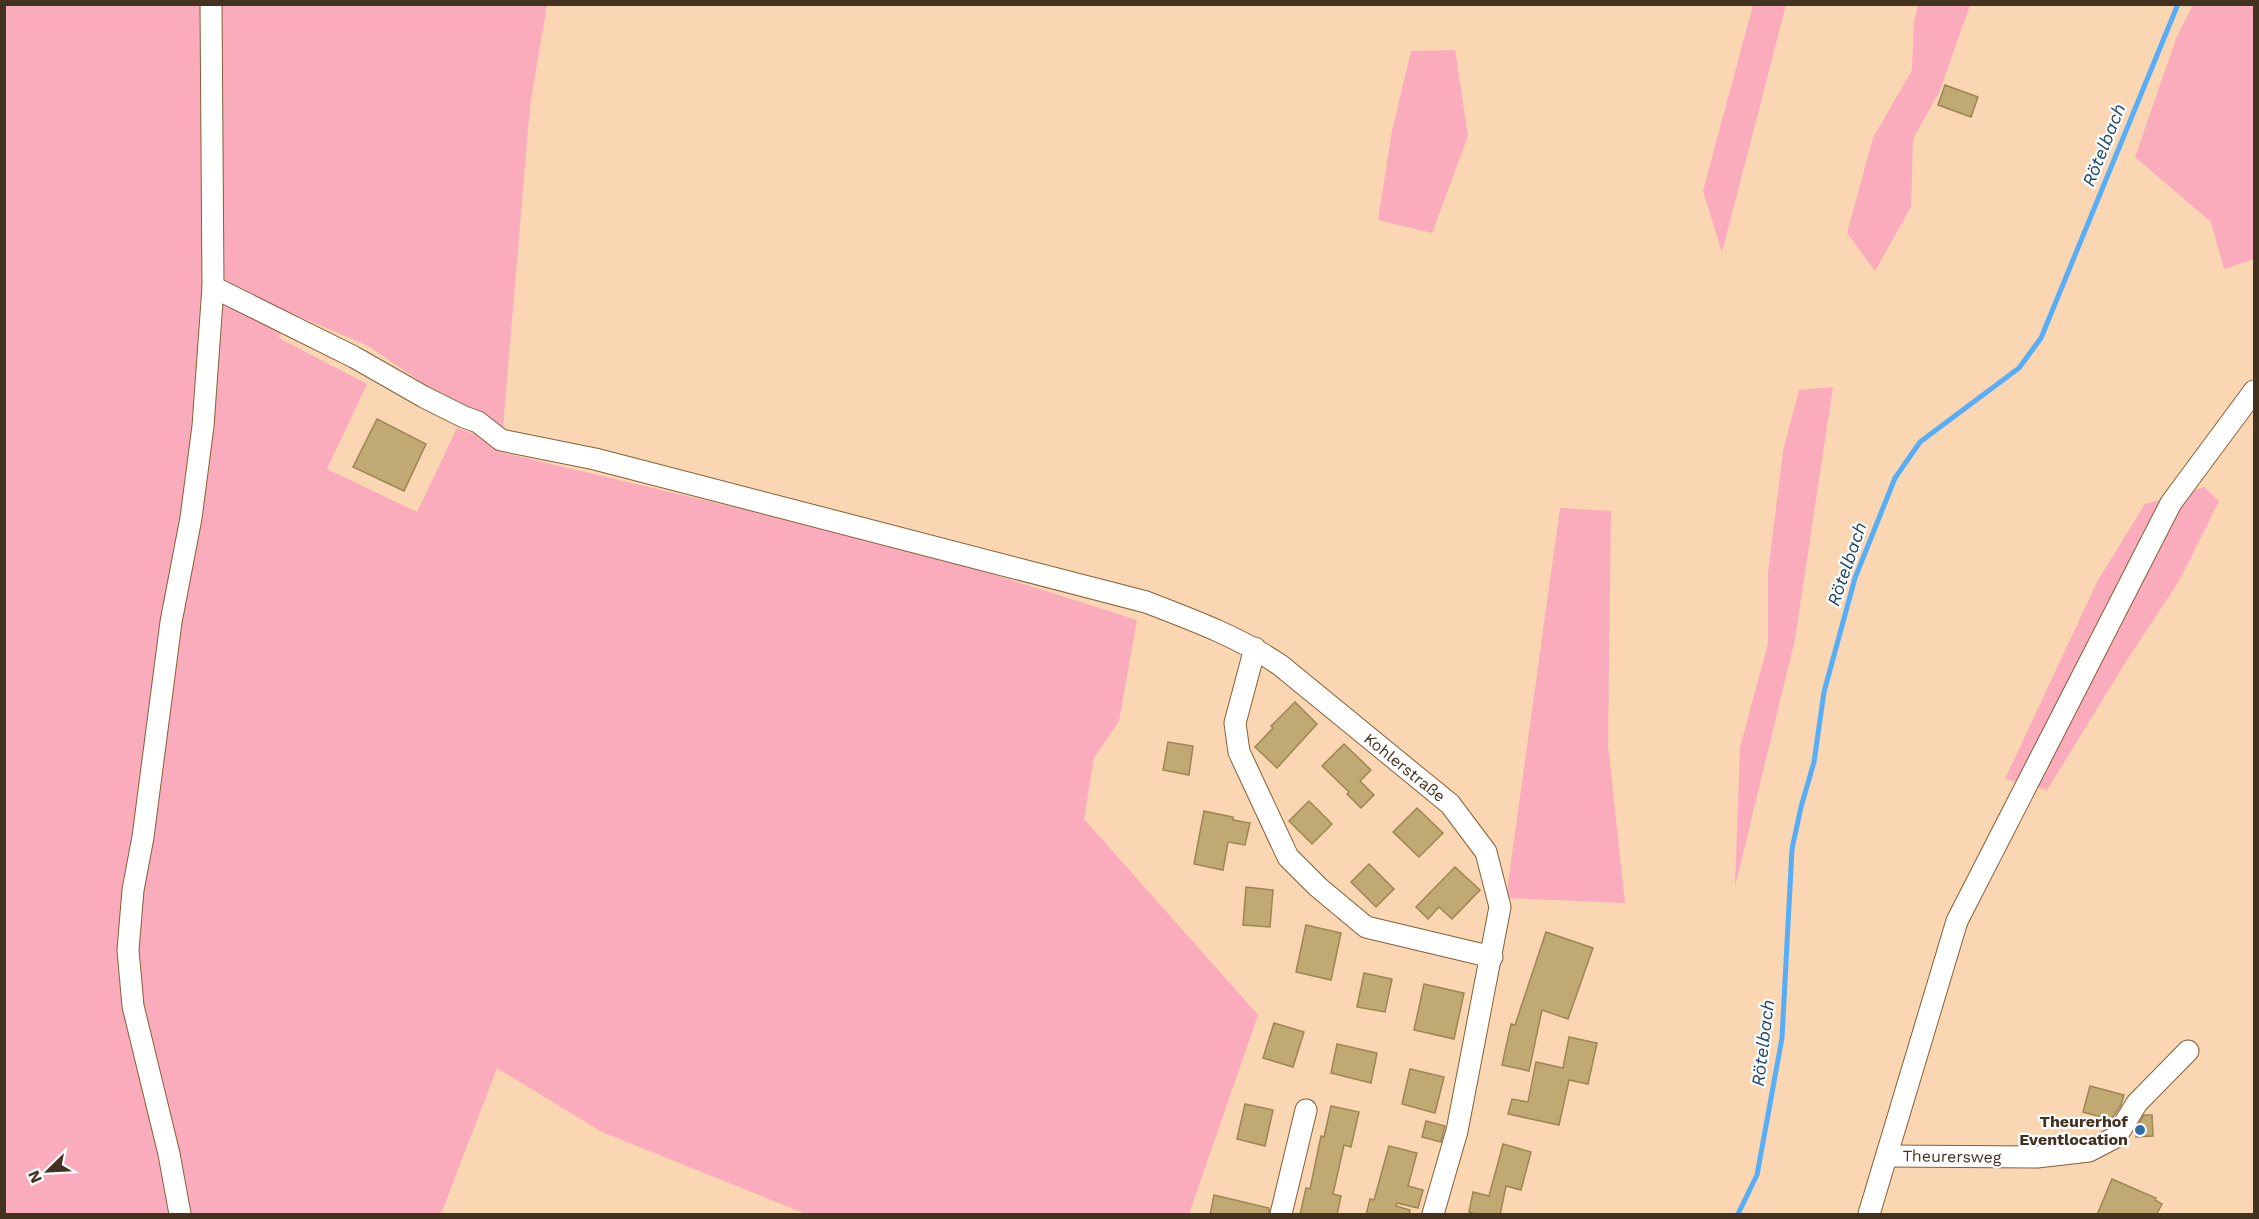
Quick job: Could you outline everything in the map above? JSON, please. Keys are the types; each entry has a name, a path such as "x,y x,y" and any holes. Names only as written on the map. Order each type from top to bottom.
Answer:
{"street":[{"path":"180,1215 169,1154 133,1006 128,950 133,890 143,837 171,622 191,518 203,426 213,287 211,4"},
{"name":"Kohlerstraße","path":"213,287 354,357 424,397 478,422 501,440 606,462 1146,602 1213,627 1255,648 1289,672 1450,804 1486,852 1500,907 1457,1131 1433,1215"},
{"path":"1869,1215 1957,921 2171,503 2254,391"},
{"path":"1255,648 1235,723 1239,752 1288,857 1318,887 1366,927 1492,957"},
{"name":"Theurersweg","path":"1888,1151 2037,1158 2089,1152 2116,1137 2137,1103 2188,1051"},
{"path":"1281,1215 1306,1110"}],"shaded area":[{"path":"5,5 547,5 530,106 501,452 805,524 964,565 1137,620 1119,721 1094,758 1084,819 1258,1015 1189,1214 806,1214 602,1132 497,1068 441,1214 5,1214","holes":["287,311 368,346 442,396 492,418 484,437 457,428 417,512 327,469 367,384 279,338"]},
{"path":"1753,5 1786,5 1722,252 1703,191"},
{"path":"1918,5 1970,5 1940,90 1913,139 1911,207 1875,271 1847,233 1873,138 1912,70 1914,23"},
{"path":"2193,5 2254,5 2254,259 2224,269 2211,222 2135,157 2177,36"},
{"path":"1455,50 1468,136 1432,233 1378,220 1392,131 1411,51"},
{"path":"1833,387 1795,639 1735,887 1740,747 1768,644 1768,573 1783,451 1799,390"},
{"path":"2204,487 2219,501 2179,581 2047,790 2005,779 2098,580 2145,504"},
{"path":"1560,508 1611,511 1608,745 1625,903 1506,898"}],"building":[{"path":"1945,85 1978,97 1971,117 1938,105"},
{"path":"377,419 426,444 404,491 353,467"},
{"path":"1295,702 1317,724 1277,768 1255,747 1273,728 1271,726"},
{"path":"1168,742 1193,746 1189,775 1163,770"},
{"path":"1344,744 1371,770 1360,781 1374,795 1361,808 1347,794 1349,792 1322,766"},
{"path":"1309,801 1332,824 1312,844 1289,821"},
{"path":"1417,808 1443,833 1419,857 1393,832"},
{"path":"1204,811 1250,823 1245,845 1228,842 1223,870 1194,864"},
{"path":"1369,864 1394,889 1376,907 1351,882"},
{"path":"1455,867 1480,890 1452,919 1439,907 1428,919 1416,907"},
{"path":"1246,887 1273,890 1270,927 1243,925"},
{"path":"1306,925 1341,933 1331,980 1296,972"},
{"path":"1546,932 1593,948 1568,1019 1542,1010 1529,1071 1502,1065 1511,1024 1515,1025"},
{"path":"1364,973 1392,979 1385,1012 1357,1007"},
{"path":"1424,984 1464,993 1454,1039 1414,1030"},
{"path":"1274,1023 1304,1032 1293,1067 1263,1058"},
{"path":"1569,1037 1597,1043 1588,1084 1569,1080 1559,1125 1508,1114 1512,1099 1528,1102 1536,1062 1563,1068"},
{"path":"1337,1044 1377,1053 1371,1083 1331,1073"},
{"path":"1410,1069 1444,1077 1435,1113 1402,1104"},
{"path":"2090,1086 2124,1095 2121,1105 2111,1120 2083,1112"},
{"path":"1245,1104 1273,1110 1265,1146 1237,1139"},
{"path":"1331,1106 1359,1112 1351,1147 1344,1145 1333,1194 1341,1196 1337,1215 1300,1215 1306,1188 1310,1189 1321,1136 1324,1137"},
{"path":"2144,1115 2152,1115 2153,1136 2136,1137 2136,1129"},
{"path":"1426,1121 1445,1126 1441,1142 1422,1137"},
{"path":"1503,1144 1531,1152 1521,1190 1506,1186 1500,1215 1478,1215 1469,1212 1473,1192 1489,1196"},
{"path":"1389,1146 1417,1153 1408,1186 1423,1190 1418,1208 1397,1203 1396,1206 1410,1210 1409,1215 1366,1215 1370,1199 1374,1200"},
{"path":"2112,1179 2156,1198 2155,1200 2162,1204 2156,1215 2097,1215"},
{"path":"1214,1195 1269,1208 1269,1215 1210,1215"}],"waterway":[{"name":"Rötelbach","path":"1738,1214 1757,1175 1782,1038 1792,849 1814,762 1824,692 1855,578 1895,478 1920,442 2019,368 2041,338 2178,4"}],"place":[{"name":"Theurerhof Eventlocation","path":"2140,1130"}]}
